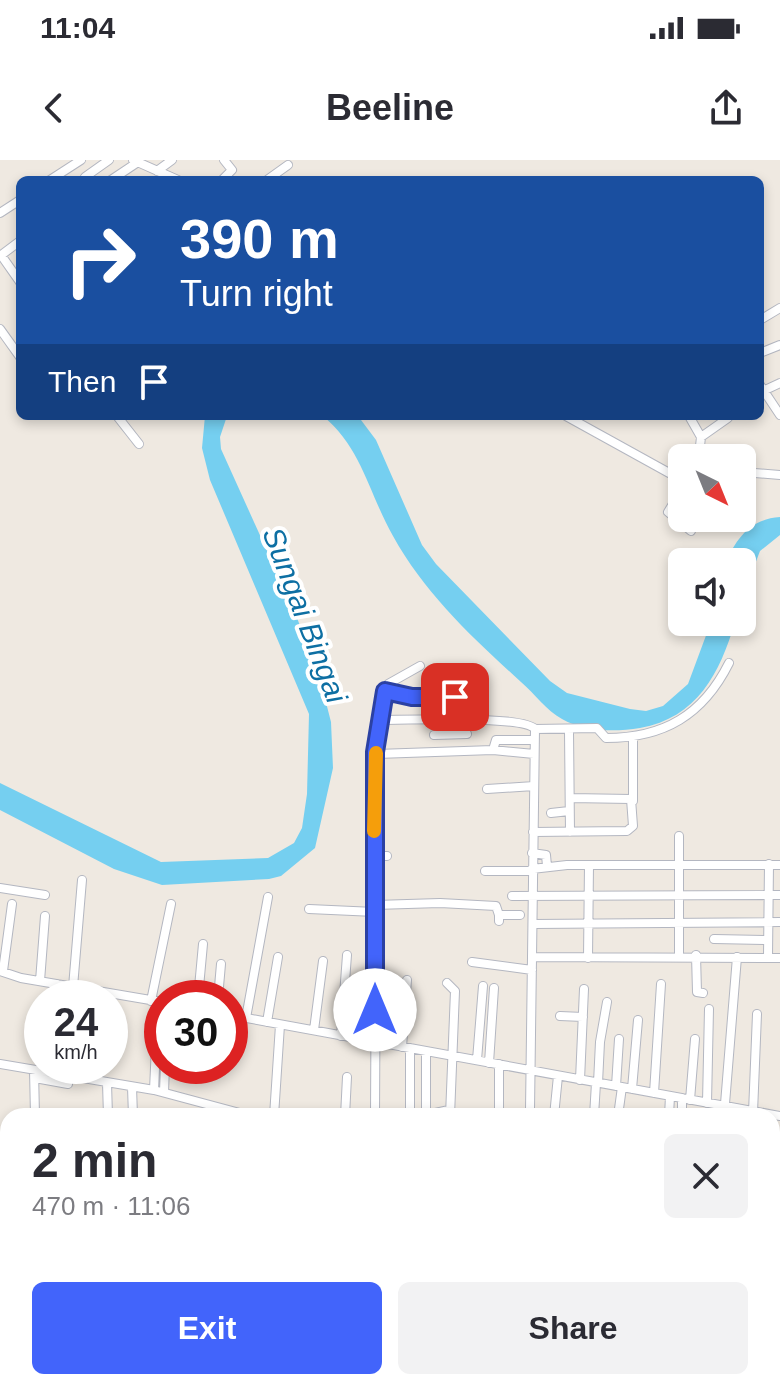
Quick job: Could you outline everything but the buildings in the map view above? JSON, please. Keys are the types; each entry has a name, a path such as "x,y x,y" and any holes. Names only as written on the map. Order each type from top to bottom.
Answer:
{"street":[{"path":"56,176 81,160"},
{"path":"86,176 109,160"},
{"path":"157,171 172,160"},
{"path":"116,176 136,161 169,176"},
{"path":"273,176 288,165"},
{"path":"0,256 16,277"},
{"path":"0,329 16,351"},
{"path":"764,393 780,415"},
{"path":"122,420 139,444"},
{"path":"574,420 668,467"},
{"path":"691,420 701,437 700,444"},
{"path":"701,437 725,420"},
{"path":"756,473 780,475"},
{"path":"379,720 448,719 529,724 535,729 569,731 591,727 597,728 606,738 633,736 669,728 685,720 729,663"},
{"path":"375,1108 375,856 379,720 385,691 393,680 420,666"},
{"path":"385,691 412,697 465,698"},
{"path":"438,696 438,711"},
{"path":"448,719 449,734"},
{"path":"530,1108 535,729"},
{"path":"569,731 570,832"},
{"path":"434,735 467,734"},
{"path":"533,832 630,830 633,826 633,736"},
{"path":"493,750 496,740 533,740"},
{"path":"377,754 493,750 534,754"},
{"path":"487,789 534,786"},
{"path":"570,798 628,798 633,801"},
{"path":"551,813 569,811"},
{"path":"679,836 679,955"},
{"path":"532,853 544,853 547,866"},
{"path":"375,856 387,856"},
{"path":"768,956 769,864"},
{"path":"588,958 589,865"},
{"path":"485,871 589,865 780,865"},
{"path":"74,980 82,880"},
{"path":"0,888 45,895"},
{"path":"512,896 780,895"},
{"path":"248,1007 268,897"},
{"path":"309,909 440,903 496,906 499,918 520,915"},
{"path":"12,904 1,971 36,980"},
{"path":"160,980 171,904"},
{"path":"40,980 45,916"},
{"path":"533,924 780,922"},
{"path":"365,923 376,925"},
{"path":"714,939 768,940"},
{"path":"200,980 203,944"},
{"path":"341,1036 347,955"},
{"path":"533,957 696,955 780,958"},
{"path":"696,955 695,989 703,993"},
{"path":"267,1022 268,1000 278,957"},
{"path":"725,1108 737,957"},
{"path":"314,1030 323,961"},
{"path":"472,962 532,970"},
{"path":"220,980 221,964"},
{"path":"407,980 410,1108"},
{"path":"447,983 455,991 450,1108"},
{"path":"654,1093 661,984"},
{"path":"477,1060 483,986"},
{"path":"489,1063 494,988"},
{"path":"580,1080 584,989"},
{"path":"595,1108 607,1002"},
{"path":"707,1103 709,1009"},
{"path":"753,1108 757,1014"},
{"path":"560,1016 583,1017"},
{"path":"248,1018 707,1103 718,1108"},
{"path":"619,1108 638,1020"},
{"path":"275,1108 280,1025"},
{"path":"619,1039 623,1087"},
{"path":"684,1108 695,1039"},
{"path":"426,1051 426,1108"},
{"path":"0,1064 24,1071"},
{"path":"499,1064 499,1108"},
{"path":"555,1108 558,1076"},
{"path":"345,1108 347,1077"},
{"path":"35,1084 35,1108"},
{"path":"107,1084 108,1108"},
{"path":"113,1084 159,1091 222,1108"},
{"path":"159,1084 159,1091"},
{"path":"159,1091 161,1084"},
{"path":"132,1087 133,1108"},
{"path":"669,1108 670,1096"}],"water":[{"path":"205,420 226,420 220,437 221,449 296,615 321,683 331,722 333,768 315,848 281,876 162,885 114,869 0,810 0,783 161,862 268,858 294,843 302,828 307,794 309,714 210,480 202,448"},
{"path":"327,420 361,420 376,440 422,545 436,564 550,681 567,693 630,709 646,711 663,706 688,684 706,636 731,636 713,675 691,704 660,723 640,728 590,729 556,716 468,632 420,577 393,536 347,442"},
{"path":"780,517 780,535 760,551 756,561 756,548 733,548 745,532 756,532 756,524"}],"slow traffic":[{"path":"374,831 376,753"}],"route":[{"path":"375,1010 374,803 380,710 385,691 412,697 455,697"}],"water label":[{"name":"Sungai Bingai","path":"305,615"}]}
